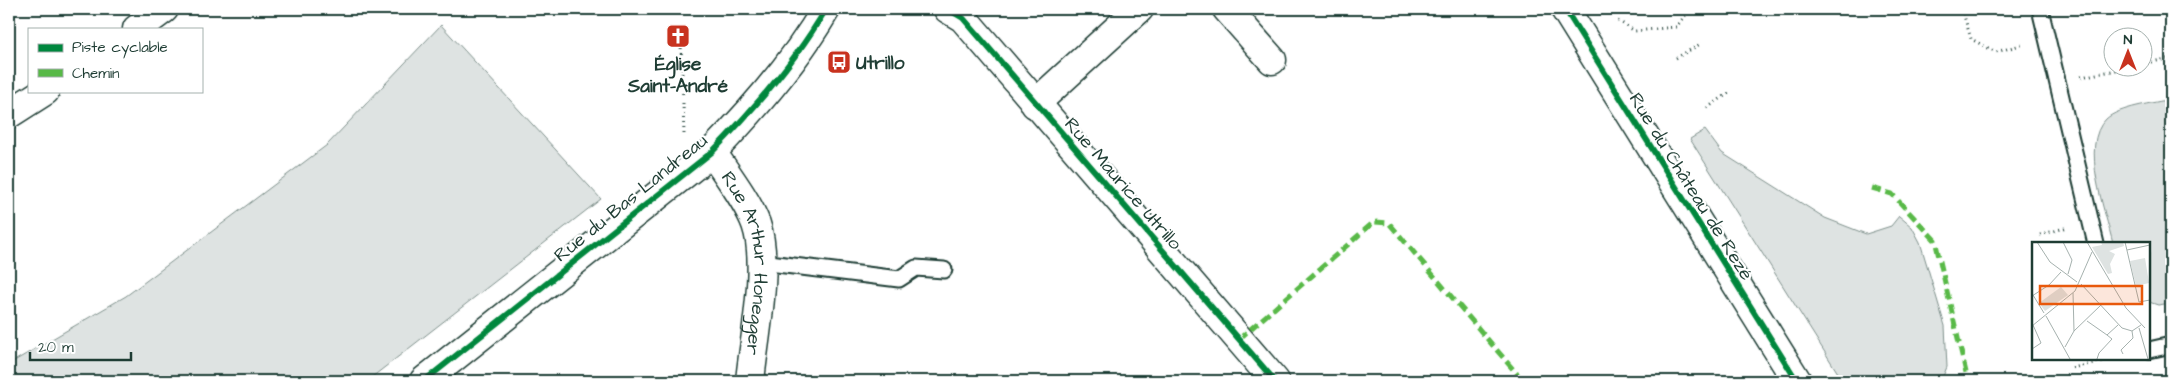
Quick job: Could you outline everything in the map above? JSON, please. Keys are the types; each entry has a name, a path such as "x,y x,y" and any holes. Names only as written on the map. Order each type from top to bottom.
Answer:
{"street":[{"path":"138,28 164,9"},
{"name":"Rue du Bas Landreau","path":"424,381 712,152 750,114 792,62 826,9"},
{"name":"Rue Maurice Utrillo","path":"948,9 963,18 1275,381"},
{"path":"1035,104 1139,9"},
{"path":"1227,9 1272,60"},
{"name":"Rue du Château de Rezé","path":"1565,9 1796,381"},
{"path":"9,114 43,92"},
{"name":"Rue Arthur Honegger","path":"712,152 756,224 760,262 750,381"}],"lane":[{"path":"2040,9 2096,242"},
{"path":"760,262 899,280 916,268 944,270"},
{"path":"2150,350 2171,345"}],"path":[{"path":"1618,21 1635,31 1676,27 1688,12 1706,9"},
{"path":"1962,9 1971,39 1996,52"},
{"path":"681,43 684,140"},
{"path":"1676,58 1702,43"},
{"path":"2152,62 2171,58"},
{"path":"2057,82 2102,73"},
{"path":"1707,108 1729,93"},
{"path":"2072,368 2108,360"}],"shaded area":[{"path":"441,25 601,199 367,381 9,381 9,364 126,296 327,145"},
{"path":"2171,99 2171,303 2158,305 2150,302 2150,242 2112,242 2097,179 2095,162 2095,145 2098,131 2106,119 2119,111"},
{"path":"1705,130 1722,153 1825,218 1866,234 1891,226 1899,216 1912,227 1920,242 1945,326 1947,367 1941,381 1843,381 1690,139"}],"marked path":[{"path":"1872,188 1892,194 1935,240 1968,381"},
{"path":"1239,339 1374,222 1389,223 1523,381"}],"cycle path":[{"path":"424,381 712,152 774,84 801,48 826,9"},
{"path":"948,9 963,18 1275,381"},
{"path":"1565,9 1797,381"}],"place":[{"name":"Église Saint-André","path":"678,36"},
{"name":"Utrillo","path":"839,62"}]}
